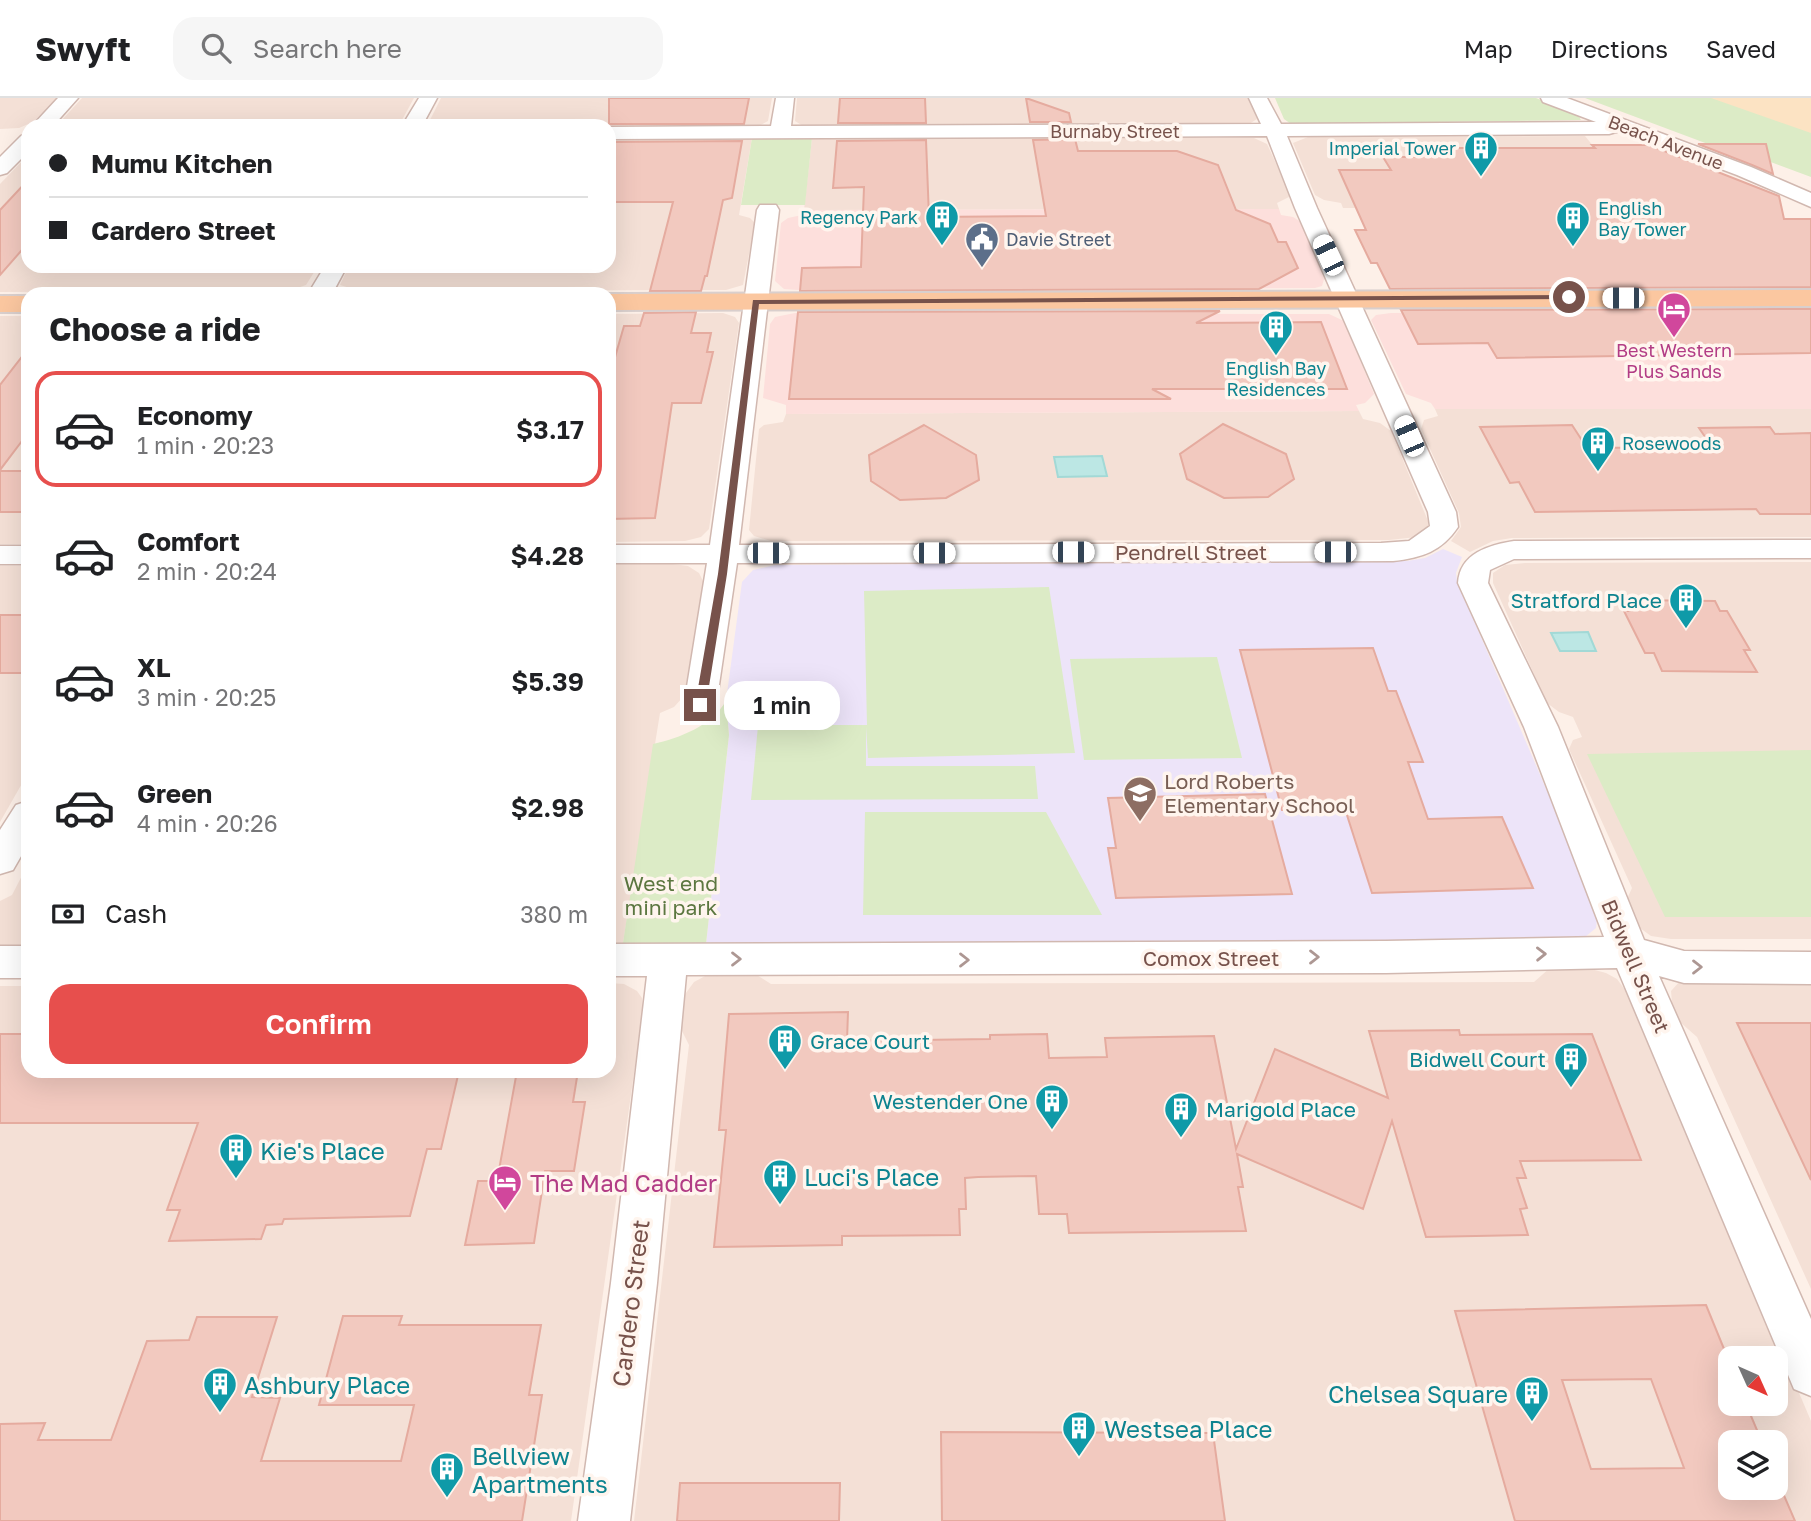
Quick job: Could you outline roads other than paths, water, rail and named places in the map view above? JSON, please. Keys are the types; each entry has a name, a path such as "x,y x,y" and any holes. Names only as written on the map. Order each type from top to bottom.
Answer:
{"main road":[{"path":"616,302 1811,298"},
{"path":"0,304 21,304"}],"street":[{"path":"49,119 69,98"},
{"path":"416,119 429,98"},
{"path":"780,132 785,98"},
{"path":"1258,98 1348,300"},
{"name":"Beach Avenue","path":"1550,98 1744,171 1811,201"},
{"name":"Burnaby Street","path":"616,133 1275,131 1609,128 1621,125"},
{"path":"5,134 21,134"},
{"path":"0,169 21,147"},
{"name":"Beach Avenue","path":"1744,171 1769,176 1811,192"},
{"path":"700,705 725,554 768,210"},
{"name":"Pendrell Street","path":"616,554 1410,550 1435,539 1444,527 1442,512 1348,300"},
{"name":"Bidwell Street","path":"1811,549 1514,550 1482,562 1472,573 1473,583 1541,727 1630,952 1769,1280 1811,1371"},
{"path":"0,555 21,555"},
{"path":"0,860 21,826"},
{"name":"Comox Street","path":"616,960 1386,957 1630,952 1684,967 1811,968"},
{"name":"Cardero Street","path":"604,1521 634,1283 668,959"},
{"path":"0,962 21,962"}],"water":[{"path":"1102,456 1107,476 1058,477 1054,457"},
{"path":"1588,632 1596,651 1560,651 1551,633"}],"place":[{"name":"Imperial Tower","path":"1481,178"},
{"name":"Regency Park","path":"942,247"},
{"name":"English Bay Tower","path":"1573,248"},
{"name":"Davie Street","path":"982,269"},
{"name":"Best Western Plus Sands","path":"1674,339"},
{"name":"English Bay Residences","path":"1276,357"},
{"name":"Rosewoods","path":"1598,473"},
{"name":"Stratford Place","path":"1686,630"},
{"name":"Lord Roberts Elementary School","path":"1140,823"},
{"name":"Grace Court","path":"785,1071"},
{"name":"Bidwell Court","path":"1571,1089"},
{"name":"Westender One","path":"1052,1131"},
{"name":"Marigold Place","path":"1181,1139"},
{"name":"Kie's Place","path":"236,1180"},
{"name":"Luci's Place","path":"780,1206"},
{"name":"The Mad Cadder","path":"505,1212"},
{"name":"Ashbury Place","path":"220,1414"},
{"name":"Chelsea Square","path":"1532,1423"},
{"name":"Westsea Place","path":"1079,1458"},
{"name":"Bellview Apartments","path":"447,1499"}],"park label":[{"name":"West end mini park","path":"671,895"}]}
